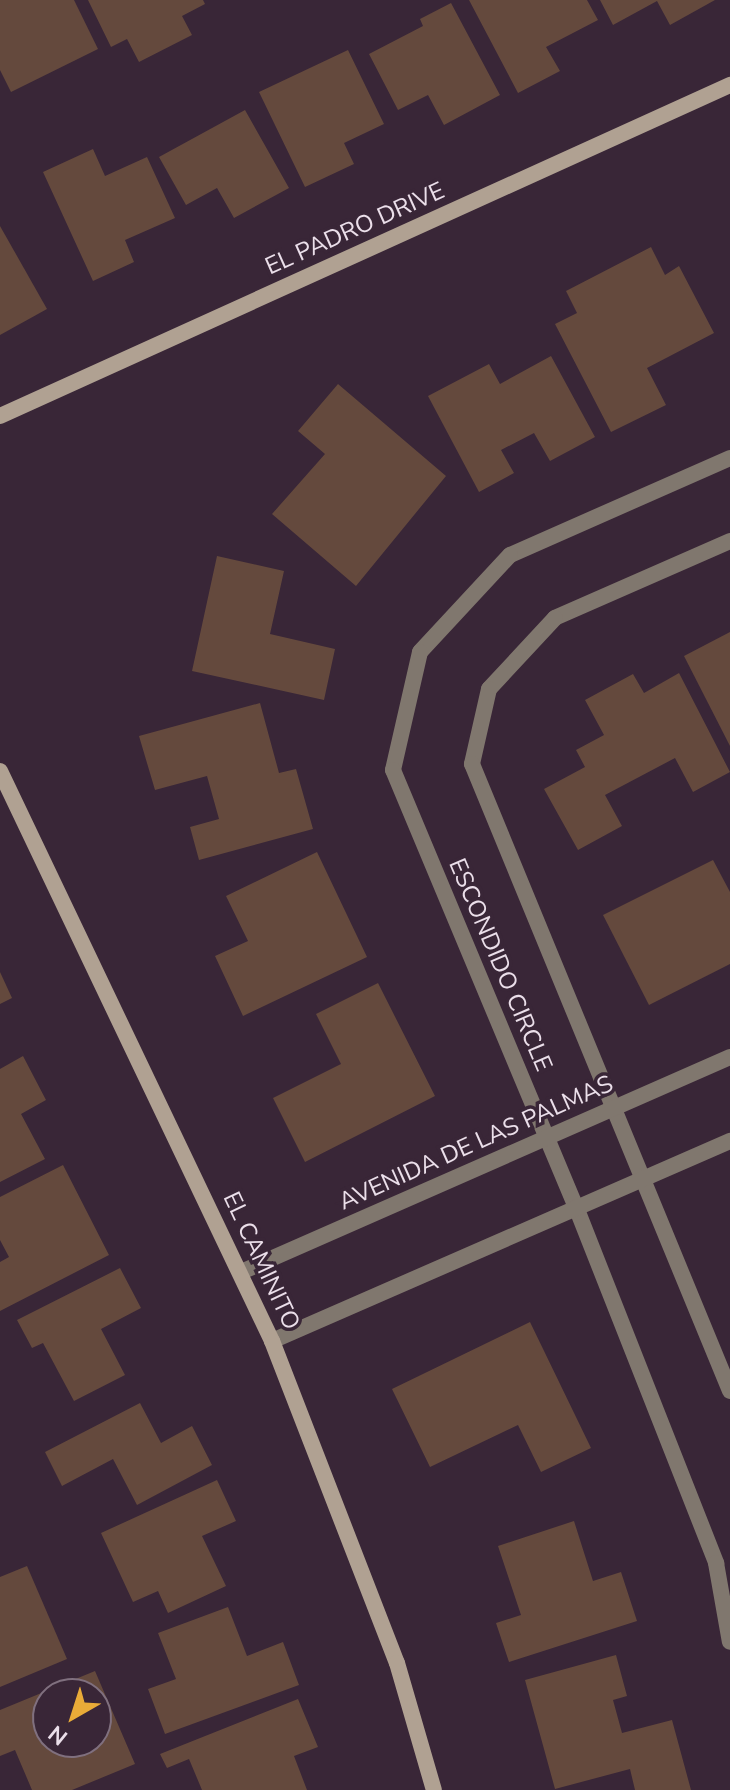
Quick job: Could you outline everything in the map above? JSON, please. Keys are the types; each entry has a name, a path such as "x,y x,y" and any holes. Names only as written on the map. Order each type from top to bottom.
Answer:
{"street":[{"name":"EL PADRO DRIVE","path":"0,416 730,85"},
{"name":"ESCONDIDO CIRCLE","path":"730,458 510,555 420,652 393,770 576,1207 716,1563 730,1642"},
{"path":"730,541 555,618 489,689 472,764 647,1178 730,1391"},
{"name":"EL CAMINITO","path":"0,771 3,789 272,1341 397,1663 434,1790"},
{"name":"AVENIDA DE LAS PALMAS","path":"241,1272 730,1057"},
{"path":"272,1341 730,1141"}],"building":[{"path":"0,0 74,0 98,49 11,92 0,70"},
{"path":"88,0 203,0 205,4 182,16 192,35 139,62 127,39 111,47"},
{"path":"469,0 587,0 598,20 546,47 560,71 518,93"},
{"path":"600,0 715,0 670,25 657,1 613,25"},
{"path":"451,3 500,95 444,125 428,95 398,110 369,54 423,26 420,19"},
{"path":"348,50 384,124 344,143 354,164 305,187 259,92"},
{"path":"245,110 289,188 234,218 217,188 186,205 159,157"},
{"path":"93,149 105,176 147,157 175,218 125,240 134,262 93,281 43,172"},
{"path":"0,226 47,309 0,335"},
{"path":"651,247 665,275 679,266 714,333 647,368 666,405 611,432 555,324 577,313 566,291"},
{"path":"551,356 595,437 550,461 534,433 501,450 514,473 479,492 428,396 489,364 500,384"},
{"path":"338,384 446,476 356,586 272,514 325,454 298,431"},
{"path":"217,556 284,571 270,634 335,649 324,700 192,671"},
{"path":"730,632 730,746 684,656"},
{"path":"679,673 730,772 693,792 675,758 605,795 622,826 578,850 544,789 585,767 576,750 604,735 585,700 633,674 644,693"},
{"path":"260,703 279,773 296,769 313,829 199,860 190,827 219,819 207,776 155,790 139,736"},
{"path":"317,852 367,957 243,1016 215,956 248,941 226,896"},
{"path":"713,860 730,892 730,964 649,1005 603,915"},
{"path":"0,972 12,998 0,1004"},
{"path":"378,983 435,1096 305,1162 273,1098 341,1064 316,1014"},
{"path":"23,1056 46,1100 21,1114 45,1159 0,1182 0,1069"},
{"path":"63,1165 109,1255 0,1311 0,1262 9,1257 0,1240 0,1197"},
{"path":"120,1268 141,1308 101,1329 125,1375 74,1401 43,1343 32,1348 17,1320"},
{"path":"530,1322 591,1448 541,1472 518,1425 430,1467 392,1389"},
{"path":"140,1403 161,1443 192,1426 212,1465 137,1505 113,1459 62,1486 45,1452"},
{"path":"217,1480 236,1521 202,1536 226,1586 168,1613 158,1591 133,1602 101,1533"},
{"path":"574,1521 593,1581 621,1572 637,1621 509,1662 496,1623 521,1615 498,1546"},
{"path":"27,1566 67,1659 0,1687 0,1577"},
{"path":"228,1607 247,1656 283,1642 299,1685 165,1734 148,1689 176,1679 158,1633"},
{"path":"616,1655 627,1696 613,1700 622,1733 672,1720 691,1790 635,1790 630,1769 555,1789 525,1680"},
{"path":"95,1671 98,1678 78,1678"},
{"path":"32,1697 32,1758 112,1758 112,1711 135,1764 72,1790 32,1790 15,1750 0,1756 0,1710"},
{"path":"298,1699 318,1747 294,1756 307,1790 202,1790 189,1759 167,1768 160,1754"}]}
